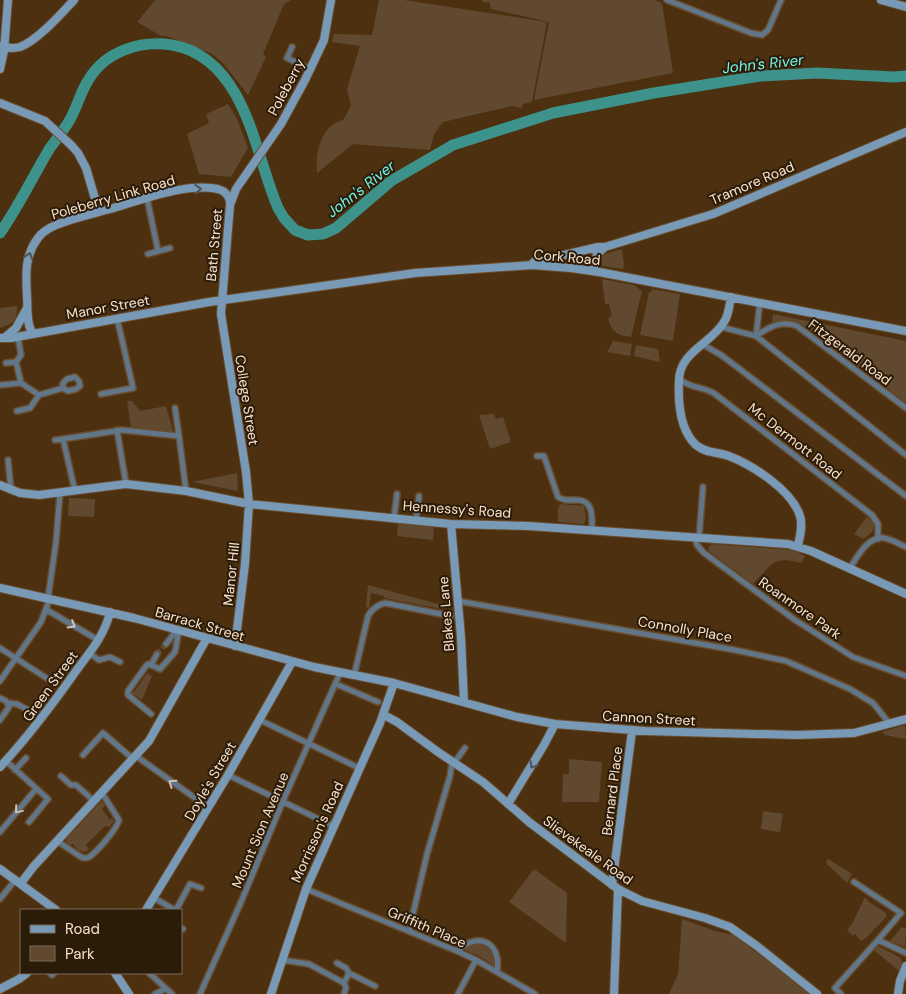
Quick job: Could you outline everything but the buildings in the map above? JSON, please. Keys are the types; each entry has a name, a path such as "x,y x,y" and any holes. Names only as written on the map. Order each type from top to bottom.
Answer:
{"street":[{"path":"0,69 8,0"},
{"path":"2,47 14,48 27,43 54,22 74,0"},
{"name":"Poleberry","path":"234,192 290,108 310,69 324,40 331,0"},
{"path":"667,0 751,33 762,34 768,30 781,1"},
{"path":"882,0 906,7"},
{"path":"292,47 287,58 310,69"},
{"path":"0,103 41,120 54,129 76,151 83,162 99,212"},
{"name":"Tramore Road","path":"523,265 605,247 713,214 906,132"},
{"name":"Poleberry","path":"218,189 234,185 243,177"},
{"name":"Poleberry Link Road","path":"33,333 30,330 26,264 32,247 42,233 57,225 147,198 189,189 218,189"},
{"path":"218,189 226,193 230,203"},
{"name":"Bath Street","path":"221,300 230,203 234,192"},
{"path":"147,198 158,251"},
{"path":"593,271 597,254 605,247"},
{"path":"148,254 170,248"},
{"path":"580,269 578,258 581,251"},
{"name":"Cork Road","path":"221,300 415,273 523,265 593,271 760,302 906,332"},
{"path":"731,297 727,316 721,327 684,362 678,379 681,414 693,441 703,450 728,456 749,465 767,477 791,500 800,515 801,527 798,546"},
{"name":"Manor Street","path":"2,338 18,337 221,300"},
{"name":"College Street","path":"221,300 222,319 245,463 249,504"},
{"path":"756,336 760,302"},
{"path":"2,338 16,328 24,316 28,304"},
{"path":"101,394 133,388 118,318"},
{"name":"Fitzgerald Road","path":"756,336 778,324 786,323 797,326 906,408"},
{"path":"721,327 756,336 906,455"},
{"path":"6,363 16,362 21,356 18,337"},
{"path":"702,344 737,366 906,496"},
{"path":"16,362 21,383"},
{"name":"Mc Dermott Road","path":"678,379 690,386 715,394 872,515 878,524 878,539"},
{"path":"0,385 21,383 39,395"},
{"path":"17,411 30,408 39,395 63,388"},
{"path":"175,408 186,491"},
{"path":"55,440 117,430 179,436"},
{"path":"117,430 126,484"},
{"path":"63,439 74,491"},
{"path":"537,456 544,456 556,494 561,499 583,500 586,502 591,511 592,531"},
{"path":"8,460 11,490"},
{"name":"Hennessy's Road","path":"0,486 39,495 126,484 186,491 249,504 451,524 528,526 798,546 906,594"},
{"path":"697,538 702,487"},
{"path":"0,681 47,610 60,493"},
{"path":"394,518 397,494"},
{"path":"416,520 419,496"},
{"name":"Manor Hill","path":"235,646 245,564 249,504"},
{"name":"Blakes Lane","path":"451,524 464,702"},
{"name":"Roanmore Park","path":"697,538 697,545 704,553 795,620 853,657 906,676"},
{"path":"850,568 867,546 878,539 885,538 906,547"},
{"name":"Barrack Street","path":"0,588 110,612 292,662 394,683"},
{"name":"Connolly Place","path":"458,601 745,651 779,659 814,672 859,694 876,706 890,724"},
{"path":"354,676 368,616 379,604 385,603 450,616"},
{"path":"47,610 98,640"},
{"name":"Green Street","path":"3,764 43,718 89,653 105,629 110,612"},
{"path":"166,644 177,630"},
{"path":"151,714 128,695 128,692 148,664 160,669 175,652 177,630"},
{"path":"0,899 135,758 151,738 207,638"},
{"path":"0,648 48,679"},
{"path":"89,653 99,660 110,658 120,662"},
{"path":"151,665 156,654"},
{"name":"Doyle's Street","path":"147,909 209,808 292,662"},
{"name":"Mount Sion Avenue","path":"200,994 340,673"},
{"name":"Cannon Street","path":"394,683 517,717 555,724 632,731 826,735 854,733 906,719"},
{"name":"Morrisson's Road","path":"271,994 306,889 384,715 394,683"},
{"path":"336,684 378,702"},
{"path":"0,698 8,703 17,704 43,718"},
{"path":"0,720 8,710 8,703"},
{"name":"Slievekeale Road","path":"384,715 483,782 536,827 615,887 642,901 705,918 730,927 817,994"},
{"path":"260,720 359,768"},
{"path":"508,804 555,724"},
{"name":"Bernard Place","path":"614,994 615,887 632,731"},
{"path":"83,755 103,733 135,758 209,808"},
{"path":"409,931 427,854 453,762 465,748"},
{"path":"15,770 26,758"},
{"path":"3,764 15,770 48,799 29,822"},
{"path":"228,775 333,826"},
{"path":"61,776 71,785 76,785 94,801"},
{"path":"0,832 36,789"},
{"path":"57,841 81,857 86,858 104,842 118,826 119,820 102,793"},
{"path":"0,868 55,909"},
{"path":"841,994 835,988 904,914 854,882"},
{"path":"176,909 190,884 201,888"},
{"name":"Griffith Place","path":"306,889 457,951 535,994"},
{"path":"154,898 173,909"},
{"path":"457,951 471,941 477,940 486,943 493,948 497,956 497,972"},
{"path":"878,940 905,954"},
{"path":"282,960 309,964 344,983 346,988 344,994"},
{"path":"458,994 476,960"},
{"path":"337,963 346,968 349,973 375,986"},
{"path":"901,991 906,966"},
{"path":"344,983 349,973"},
{"path":"0,989 26,974"},
{"path":"117,974 129,994"},
{"path":"150,974 172,994"},
{"path":"155,994 165,989"}],"green space":[{"path":"155,0 291,0 284,4 263,54 266,57 248,95 223,63 212,54 167,36 161,36 137,22"},
{"path":"379,0 404,0 547,22 532,102 523,104 522,108 512,106 443,122 434,134 430,150 353,144 317,173 317,157 321,141 329,128 343,120 351,106 347,89 360,46 332,42 334,34 372,35"},
{"path":"482,0 654,0 662,3 673,73 534,100 549,22 491,9 489,2 483,2"},
{"path":"228,104 237,119 248,148 231,177 199,174 187,134 209,123 206,114"},
{"path":"622,249 623,269 602,266 601,255"},
{"path":"602,279 634,285 642,291 631,337 618,334 611,327 608,318 612,316 609,304 605,304"},
{"path":"652,289 680,294 673,341 640,335 649,292"},
{"path":"17,306 14,321 0,328 0,308"},
{"path":"773,314 906,341 906,403 808,327 793,322 772,322"},
{"path":"613,341 632,344 630,356 607,352"},
{"path":"636,345 658,349 660,362 634,356"},
{"path":"127,401 132,401 140,411 166,406 173,433 131,428"},
{"path":"494,414 496,419 503,417 511,442 490,449 479,415"},
{"path":"237,473 238,491 192,482"},
{"path":"69,498 95,499 94,517 68,516"},
{"path":"560,504 584,506 586,518 584,524 558,522"},
{"path":"867,517 873,522 874,528 863,539 854,534"},
{"path":"398,523 434,526 433,540 397,536"},
{"path":"712,544 793,550 805,556 801,563 784,560 773,563 753,584 709,551 708,547"},
{"path":"368,585 442,605 441,609 384,598 384,596 371,593 369,608 366,607"},
{"path":"147,673 152,676 142,700 135,695 132,698 130,693 134,692"},
{"path":"905,725 906,739 885,735 882,732"},
{"path":"569,759 602,762 599,802 562,802 563,774 569,774"},
{"path":"101,801 105,805 102,809 110,820 112,818 114,821 109,827 105,826 86,845 89,849 86,852 78,851 73,844 69,845 66,842 66,839"},
{"path":"763,811 783,814 780,832 761,829"},
{"path":"828,859 852,874 847,883 826,863"},
{"path":"534,869 567,893 566,943 509,902"},
{"path":"865,897 869,902 885,912 887,916 861,941 855,934 853,936 847,930 852,924"},
{"path":"682,919 715,931 734,935 810,994 669,994 678,974"},
{"path":"902,927 906,929 905,947 890,941"},
{"path":"476,943 485,945 491,950 495,966 479,956 462,949"},
{"path":"878,946 901,958 902,965 899,971 874,950"}],"waterway":[{"name":"John's River","path":"0,233 50,148 64,130 83,89 96,69 105,61 125,50 148,44 172,45 192,51 210,62 224,77 236,95 249,122 278,208 295,230 308,235 323,234 336,228 391,181 453,145 553,113 654,93 760,76 817,73 906,76"}],"tunnel":[{"path":"157,654 166,644"}]}
